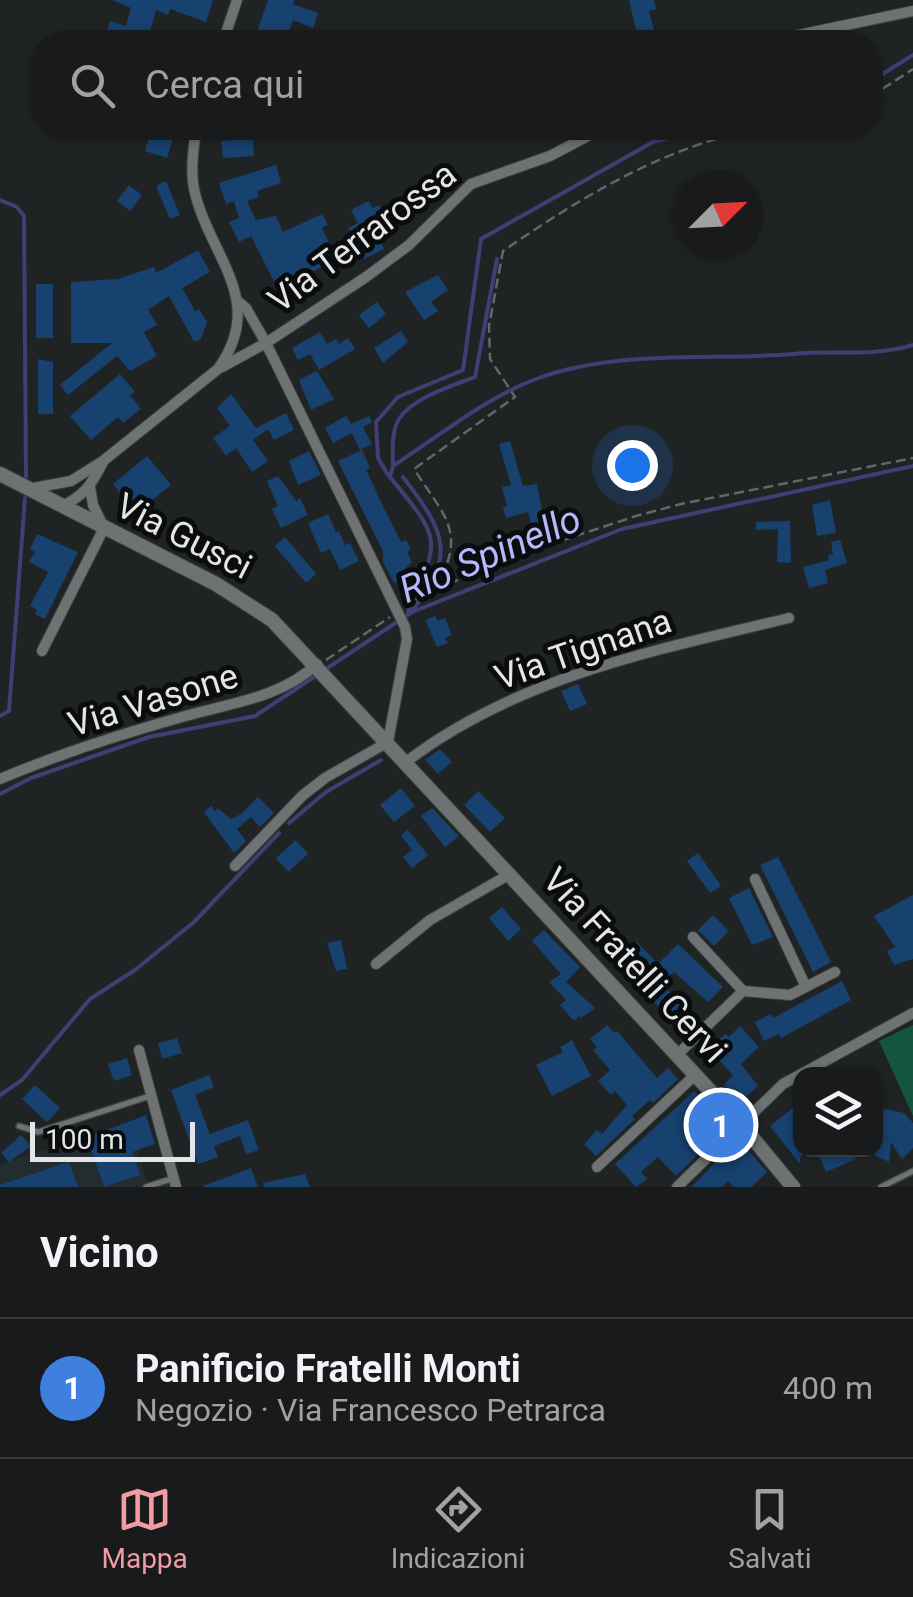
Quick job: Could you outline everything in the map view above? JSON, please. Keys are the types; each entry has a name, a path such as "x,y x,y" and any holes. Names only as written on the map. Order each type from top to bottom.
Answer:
{"street":[{"path":"228,30 238,0"},
{"path":"822,30 913,11"},
{"name":"Via Terrarossa","path":"196,140 194,187 205,221 234,280 239,302 266,343 406,627 406,648 388,742"},
{"name":"Via Terrarossa","path":"28,489 71,480 103,461 218,369 266,343 409,245 471,184 550,156 580,140"},
{"path":"218,369 232,349 239,302"},
{"path":"61,506 90,487 103,461"},
{"name":"Via Gusci","path":"0,474 242,598 272,620 320,669"},
{"path":"61,506 63,492 71,480"},
{"path":"42,651 104,528 90,487"},
{"name":"Via Tignana","path":"406,762 459,724 573,675 618,660 789,618"},
{"name":"Via Fratelli Cervi","path":"320,669 741,1124 793,1187"},
{"name":"Via Vasone","path":"0,779 118,736 264,696 320,669"},
{"path":"235,866 302,796 388,742"},
{"name":"Via Fratelli Cervi","path":"376,964 430,920 510,874"},
{"path":"755,879 806,987"},
{"path":"693,937 743,990 790,995 835,972"},
{"path":"677,1055 743,990"},
{"path":"677,1187 782,1084 913,1013"},
{"path":"139,1050 175,1182"},
{"path":"597,1167 696,1075"}],"lane":[{"path":"19,1126 38,1132 152,1096"},
{"path":"881,1187 913,1171"},
{"path":"146,1187 175,1182"}],"path":[{"path":"883,88 913,69"},
{"path":"435,590 447,568 452,538 446,518 414,469 515,397 490,359 489,326 503,251 656,160 708,140"},
{"path":"320,669 398,611 497,562 666,508 913,458"}],"shaded area":[{"path":"129,1122 148,1185 168,1179 170,1187 0,1187 0,1164"}],"green space":[{"path":"913,1025 913,1116 879,1041"}],"building":[{"path":"112,0 213,0 206,22 170,9 168,15 156,10 150,30 107,30 110,21 126,26 131,8"},
{"path":"268,0 295,0 293,4 318,13 313,28 293,20 289,30 257,30"},
{"path":"629,0 654,0 656,9 649,11 654,30 636,30"},
{"path":"148,140 172,140 167,158 145,151"},
{"path":"253,140 254,156 223,158 221,141"},
{"path":"276,165 281,183 257,191 259,197 247,201 256,220 276,216 283,232 322,214 328,225 322,228 337,260 311,272 316,282 284,301 251,236 239,242 229,222 239,218 234,201 226,204 219,183"},
{"path":"166,181 180,215 170,219 157,189"},
{"path":"129,185 142,195 130,211 117,201"},
{"path":"369,201 372,208 379,205 388,222 374,229 384,249 364,259 348,228 358,223 351,210"},
{"path":"198,250 210,272 182,288 195,311 199,309 207,322 201,339 194,342 169,296 148,310 157,325 144,332 157,356 130,371 117,356 68,395 60,385 112,343 71,343 71,282 118,279 154,267 156,273"},
{"path":"438,275 448,290 431,302 438,311 424,320 405,292"},
{"path":"36,284 53,284 53,338 36,338"},
{"path":"377,302 386,314 369,328 359,315"},
{"path":"401,331 408,342 383,363 374,348"},
{"path":"320,332 327,344 336,339 339,344 348,338 355,349 319,370 310,354 298,360 292,348"},
{"path":"38,359 53,362 53,414 38,414"},
{"path":"317,371 334,399 311,410 299,380"},
{"path":"120,374 135,392 130,395 141,409 123,423 118,417 91,440 70,416"},
{"path":"231,394 256,428 286,413 294,430 274,440 268,429 253,440 268,461 252,472 236,448 226,456 213,438 230,426 217,408"},
{"path":"346,416 351,424 369,416 372,422 363,427 372,444 360,450 352,433 333,443 325,428"},
{"path":"510,441 523,486 537,484 548,542 537,545 528,512 506,518 502,487 511,485 499,444"},
{"path":"362,450 370,468 366,470 384,508 401,542 406,540 411,549 407,552 412,562 404,570 407,576 394,583 383,562 383,551 338,461"},
{"path":"309,451 321,475 298,485 289,461"},
{"path":"147,456 171,485 136,513 113,484"},
{"path":"278,476 296,501 300,498 308,515 281,528 272,509 278,506 267,481"},
{"path":"830,500 836,533 817,536 812,505"},
{"path":"328,514 336,532 339,531 345,545 350,543 359,561 340,570 330,549 321,553 308,523"},
{"path":"790,521 791,563 777,562 778,529 756,530 756,522"},
{"path":"37,534 78,552 45,619 30,606 48,572 29,562 35,552 30,549"},
{"path":"285,537 316,574 306,583 275,546"},
{"path":"840,540 847,563 825,570 828,583 809,588 803,567 829,560 828,555 833,554 831,542"},
{"path":"435,616 438,621 445,618 452,635 445,638 448,643 437,647 425,620"},
{"path":"578,684 587,704 570,711 561,691"},
{"path":"440,749 452,762 438,774 425,760"},
{"path":"401,788 415,806 394,822 380,805"},
{"path":"478,791 505,818 490,832 464,805"},
{"path":"258,797 274,813 260,827 251,817 237,829 246,841 234,853 204,812 211,806 231,819"},
{"path":"432,808 459,836 445,847 421,816"},
{"path":"408,830 428,855 412,868 403,857 412,850 401,835"},
{"path":"296,840 308,854 288,872 276,858"},
{"path":"698,853 721,886 710,893 687,861"},
{"path":"778,857 831,962 813,972 760,865"},
{"path":"749,888 773,937 752,945 729,898"},
{"path":"913,895 913,959 894,965 887,951 895,947 874,916"},
{"path":"502,907 521,929 508,941 489,918"},
{"path":"713,915 729,931 714,946 698,930"},
{"path":"544,930 580,967 566,982 595,1008 574,1021 560,1005 566,1000 549,982 561,974 532,941"},
{"path":"341,940 347,969 336,971 327,943"},
{"path":"637,942 658,964 678,944 723,987 708,1002 674,972 661,983 694,1017 680,1030 614,959"},
{"path":"842,981 851,1000 781,1038 779,1034 764,1041 755,1022 771,1014 773,1018"},
{"path":"607,1025 614,1033 617,1031 657,1078 668,1068 678,1079 653,1103 650,1100 632,1116 635,1119 596,1156 584,1144 597,1130 602,1134 627,1105 615,1091 611,1095 598,1081 610,1070 593,1050 597,1047 590,1039"},
{"path":"740,1026 759,1047 741,1064 758,1086 738,1104 724,1085 733,1075 707,1043 713,1037 717,1042 725,1034 729,1037"},
{"path":"177,1038 182,1053 162,1059 158,1043"},
{"path":"572,1040 591,1076 552,1096 536,1065 563,1052 560,1047"},
{"path":"127,1058 132,1075 114,1081 108,1064"},
{"path":"209,1075 214,1087 195,1095 210,1134 248,1120 259,1150 246,1154 240,1136 214,1146 218,1157 198,1164 171,1090"},
{"path":"35,1085 60,1108 47,1122 22,1099"},
{"path":"694,1091 728,1125 676,1176 658,1157 641,1172 647,1179 636,1187 615,1164"},
{"path":"793,1108 793,1155 770,1126"},
{"path":"883,1110 904,1113 913,1123 913,1148 902,1159 891,1142 889,1162 879,1157 883,1157"},
{"path":"146,1115 155,1144 132,1152 140,1175 104,1187 87,1138"},
{"path":"21,1135 31,1146 9,1162 1,1153"},
{"path":"739,1139 767,1172 751,1187 734,1187 728,1181 722,1187 691,1187"},
{"path":"820,1157 855,1157 856,1159 826,1172"},
{"path":"69,1162 78,1187 0,1187 0,1185"},
{"path":"251,1168 258,1187 203,1187 203,1186"},
{"path":"305,1174 310,1187 264,1187 263,1183"}],"waterway":[{"path":"883,74 913,55"},
{"path":"388,475 378,458 376,422 398,397 463,370 481,239 661,140"},
{"path":"0,200 17,207 24,216 26,477"},
{"path":"393,466 395,429 405,411 434,393 475,377 497,259"},
{"path":"408,612 431,553 431,540 419,515 390,477 393,466 499,396 536,379 598,363 868,352 913,345"},
{"name":"Rio Spinello","path":"0,794 31,778 149,737 255,716 412,612 622,529 913,466"},
{"path":"403,477 431,517 441,551 434,575 412,612"},
{"path":"0,716 9,711 25,498"},
{"path":"289,823 326,792 381,760"},
{"path":"0,1095 22,1080 90,999 135,970 194,922 279,833"}],"place":[{"name":"Panificio Fratelli Monti","path":"721,1125"}]}
